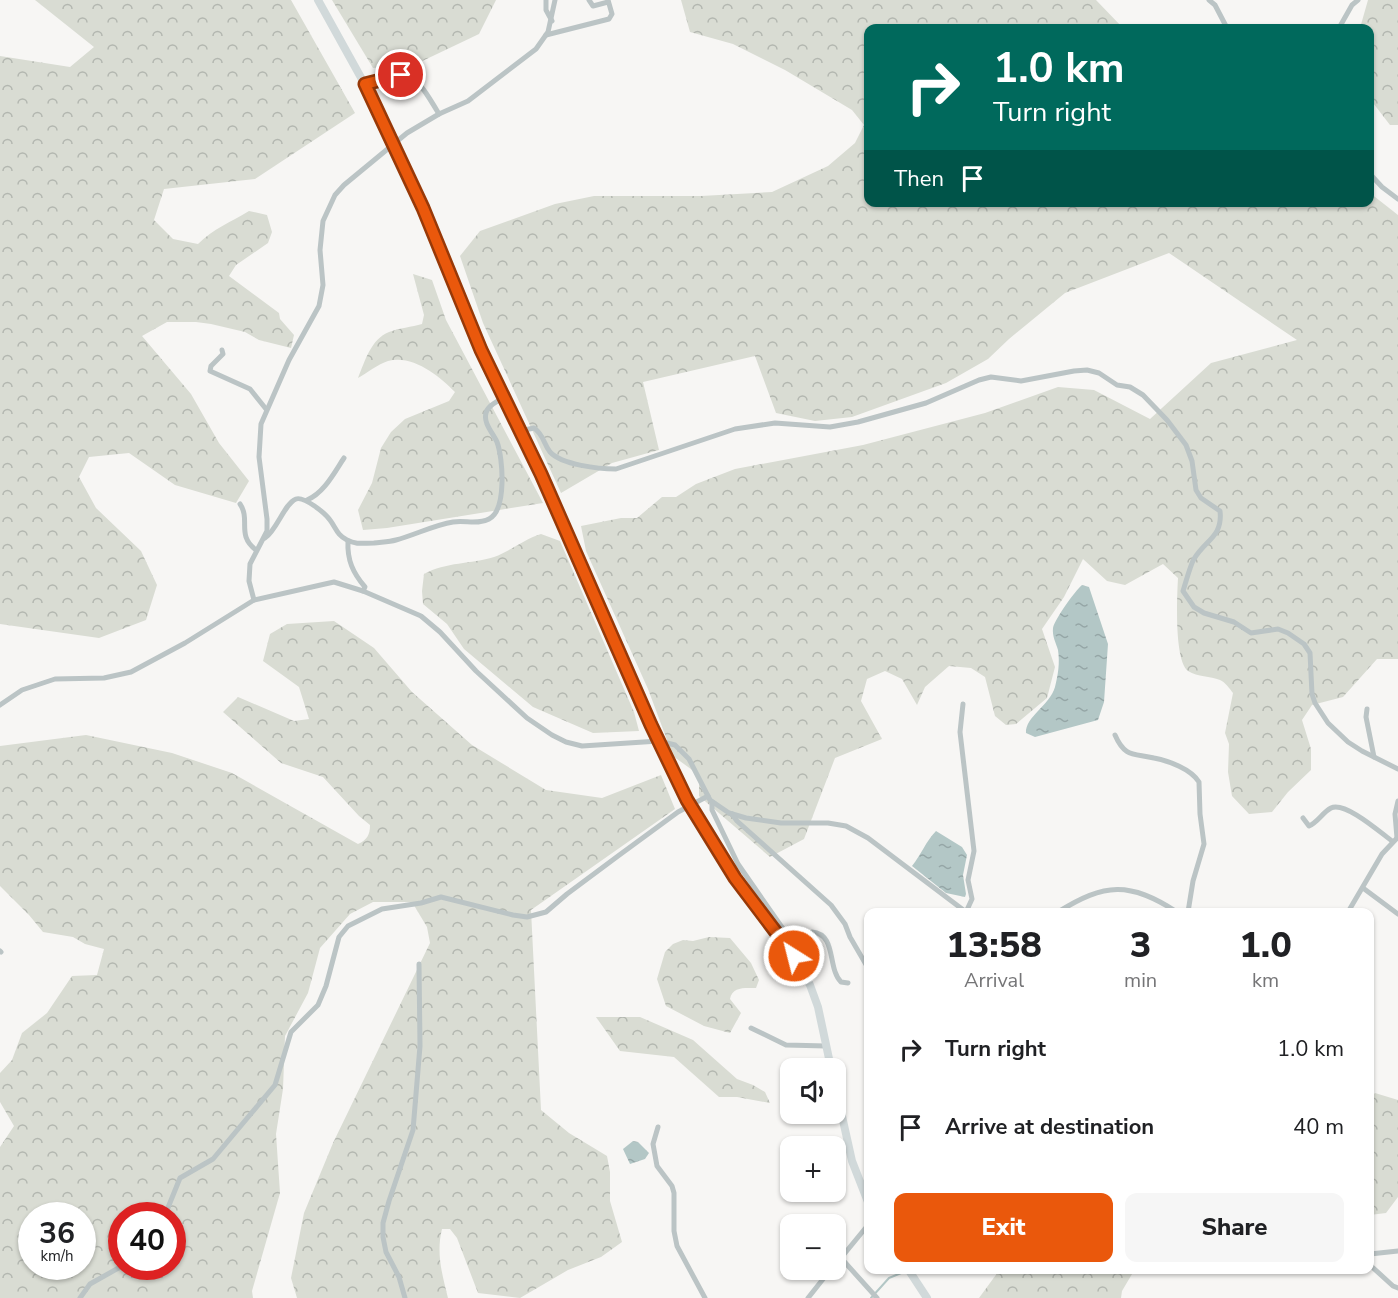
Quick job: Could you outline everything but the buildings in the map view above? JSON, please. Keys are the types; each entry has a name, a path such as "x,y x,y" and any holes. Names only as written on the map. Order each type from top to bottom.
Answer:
{"street":[{"path":"318,0 365,84 398,153 503,398 598,600 687,800 735,878 793,949"},
{"path":"546,0 546,10 552,21"},
{"path":"254,600 248,572 256,550 267,531 260,457 261,423 289,360 320,306 324,285 320,250 321,231 326,213 335,195 400,139 439,114 468,101 536,49 552,21 555,0"},
{"path":"546,35 609,19 612,14 608,1 593,6 589,0"},
{"path":"1209,0 1215,5 1225,24"},
{"path":"1341,24 1352,5 1358,0"},
{"path":"365,84 401,75 414,78 439,114"},
{"path":"1374,178 1398,199"},
{"path":"222,350 223,354 210,371 250,389 266,409"},
{"path":"520,431 534,428 543,436 550,452 577,464 598,469 616,469 735,429 775,423 830,427 858,422 926,403 991,377 1021,381 1074,370 1099,373 1117,385 1130,387 1137,391 1167,420 1186,445 1192,461 1196,490 1201,498 1220,511 1220,529 1192,561 1190,574 1185,583 1183,591 1191,603 1204,613 1234,622 1251,633 1278,629 1304,644 1310,653 1312,694 1321,713 1334,730 1348,742 1398,769"},
{"path":"307,500 330,519 336,532 348,541 360,544 394,541 451,522 474,523 488,520 495,515 501,501 502,491 499,450 487,424 486,414 489,408 503,398"},
{"path":"263,538 269,535 294,500 307,500 314,496 328,482 345,458"},
{"path":"240,504 244,512 245,537 256,550"},
{"path":"348,541 351,568 356,578 365,586 363,591"},
{"path":"0,705 22,690 55,679 104,678 131,672 185,643 254,600 334,582 414,612 426,620 527,718 552,735 582,746 659,741 675,745 689,759 712,802 732,814 781,823 828,823 846,826 868,838 961,908"},
{"path":"963,704 960,732 974,851 968,880 972,899 968,908"},
{"path":"1367,709 1366,717 1374,757"},
{"path":"1115,735 1122,747 1134,756 1153,757 1190,772 1199,782 1204,844 1193,881 1189,908"},
{"path":"170,1202 180,1178 213,1159 275,1085 291,1032 318,1005 326,986 339,937 348,926 382,909 421,903 441,897 513,915 526,917 539,915 555,906 567,894 678,812 697,804 708,796"},
{"path":"1350,908 1382,854 1396,839 1395,814 1398,801"},
{"path":"712,802 712,810 731,852 793,949 810,985 829,1058"},
{"path":"1302,818 1309,826 1333,807 1341,807 1396,839"},
{"path":"732,814 835,910 864,961"},
{"path":"1363,888 1398,914"},
{"path":"1065,908 1093,893 1118,889 1140,893 1169,908"},
{"path":"793,949 812,932 824,936 829,944 830,956 837,977 841,982 848,983"},
{"path":"405,1298 399,1277 386,1252 383,1223 413,1130 420,1046 419,964"},
{"path":"751,1028 786,1045 826,1046"},
{"path":"844,1124 852,1161 864,1192"},
{"path":"658,1127 653,1144 657,1166 672,1186 674,1193 674,1230 677,1246 705,1298"},
{"path":"846,1252 864,1230"},
{"path":"1374,1254 1398,1251"},
{"path":"846,1264 877,1298"},
{"path":"1374,1269 1398,1288"},
{"path":"80,1298 90,1284 108,1274"},
{"path":"911,1274 927,1298"},
{"path":"808,1298 822,1280"}],"green space":[{"path":"35,0 291,0 355,113 255,179 164,189 154,220 173,239 198,244 216,230 249,211 267,215 272,232 268,243 236,265 229,276 279,313 280,319 294,335 291,348 259,340 245,332 211,324 167,322 142,336 191,394 219,443 249,481 236,503 175,485 129,453 89,457 79,477 96,508 141,551 157,585 146,620 99,638 0,624 0,56 70,67 94,47"},
{"path":"332,0 496,0 479,34 416,64 373,68"},
{"path":"681,0 1096,0 1119,24 864,24 864,125 852,110 785,70 733,44 690,32"},
{"path":"1368,0 1398,0 1398,125 1390,125 1374,104 1374,24 1361,24"},
{"path":"864,125 864,207 1374,207 1374,196 1398,215 1398,659 1377,659 1343,697 1312,705 1302,720 1311,749 1311,770 1288,792 1272,812 1249,814 1232,796 1228,772 1229,744 1225,733 1233,693 1222,681 1192,673 1184,665 1180,654 1177,628 1178,578 1163,564 1125,585 1107,581 1083,559 1064,597 1042,629 1055,667 1047,698 1016,724 1006,725 995,716 985,677 971,668 949,666 925,687 917,705 902,679 885,671 867,679 861,701 882,739 835,758 804,839 770,857 699,796 699,775 673,756 648,689 586,551 581,526 621,518 637,518 662,497 676,497 696,484 735,469 863,445 985,413 1058,387 1094,390 1150,419 1211,363 1297,340 1169,253 1065,293 988,359 946,383 852,417 815,421 776,413 755,356 643,382 659,450 612,463 561,493 483,323 460,256 480,231 555,204 594,196 701,196 772,192 828,166 855,143"},
{"path":"413,274 432,280 446,320 543,503 363,530 358,510 372,483 381,448 391,432 405,419 449,401 455,392 434,373 406,361 388,361 358,378 369,351 383,335 422,324 424,315"},
{"path":"541,534 560,541 634,712 639,731 593,733 533,707 464,649 447,624 423,604 424,574 441,567 494,557"},
{"path":"334,621 374,648 412,692 472,745 546,790 602,798 661,775 675,809 531,910 541,1110 569,1133 607,1156 610,1172 610,1201 622,1242 601,1257 568,1270 520,1298 478,1293 457,1238 450,1229 442,1229 440,1255 448,1298 297,1298 291,1278 304,1213 333,1143 430,943 427,927 412,902 373,902 350,914 320,948 308,993 285,1036 283,1089 276,1134 280,1193 252,1291 253,1298 0,1298 0,1147 14,1126 0,1102 0,1073 12,1060 22,1033 47,1013 72,976 97,975 104,949 85,944 73,937 43,932 0,886 0,746 86,735 172,753 232,773 358,844 367,837 370,825 323,777 281,763 223,712 238,697 294,721 309,719 299,687 263,661 270,634 287,624"},
{"path":"709,937 730,938 751,963 759,980 756,988 736,990 731,995 730,999 741,1013 730,1033 704,1026 666,1006 657,979 665,952 673,944 683,940 693,941"},
{"path":"596,1017 640,1017 693,1040 737,1079 765,1092 770,1103 737,1097 719,1097 674,1057 620,1051"},
{"path":"1374,1094 1398,1100 1398,1197 1386,1213 1374,1214"},
{"path":"997,1274 1132,1274 1122,1291 1121,1298 979,1298"}],"water":[{"path":"1082,585 1089,587 1108,644 1104,702 1098,720 1035,737 1026,733 1027,727 1033,716 1048,700 1055,687 1058,673 1059,655 1053,628 1065,606"},
{"path":"936,831 962,847 967,855 963,875 965,897 946,893 912,866"},
{"path":"633,1141 638,1142 649,1153 645,1159 630,1164 623,1149"}],"waterway":[{"path":"871,1298 889,1278 899,1274"}],"route":[{"path":"401,75 365,84 423,208 481,350 541,474 651,725 687,800 735,878 794,956"}]}
